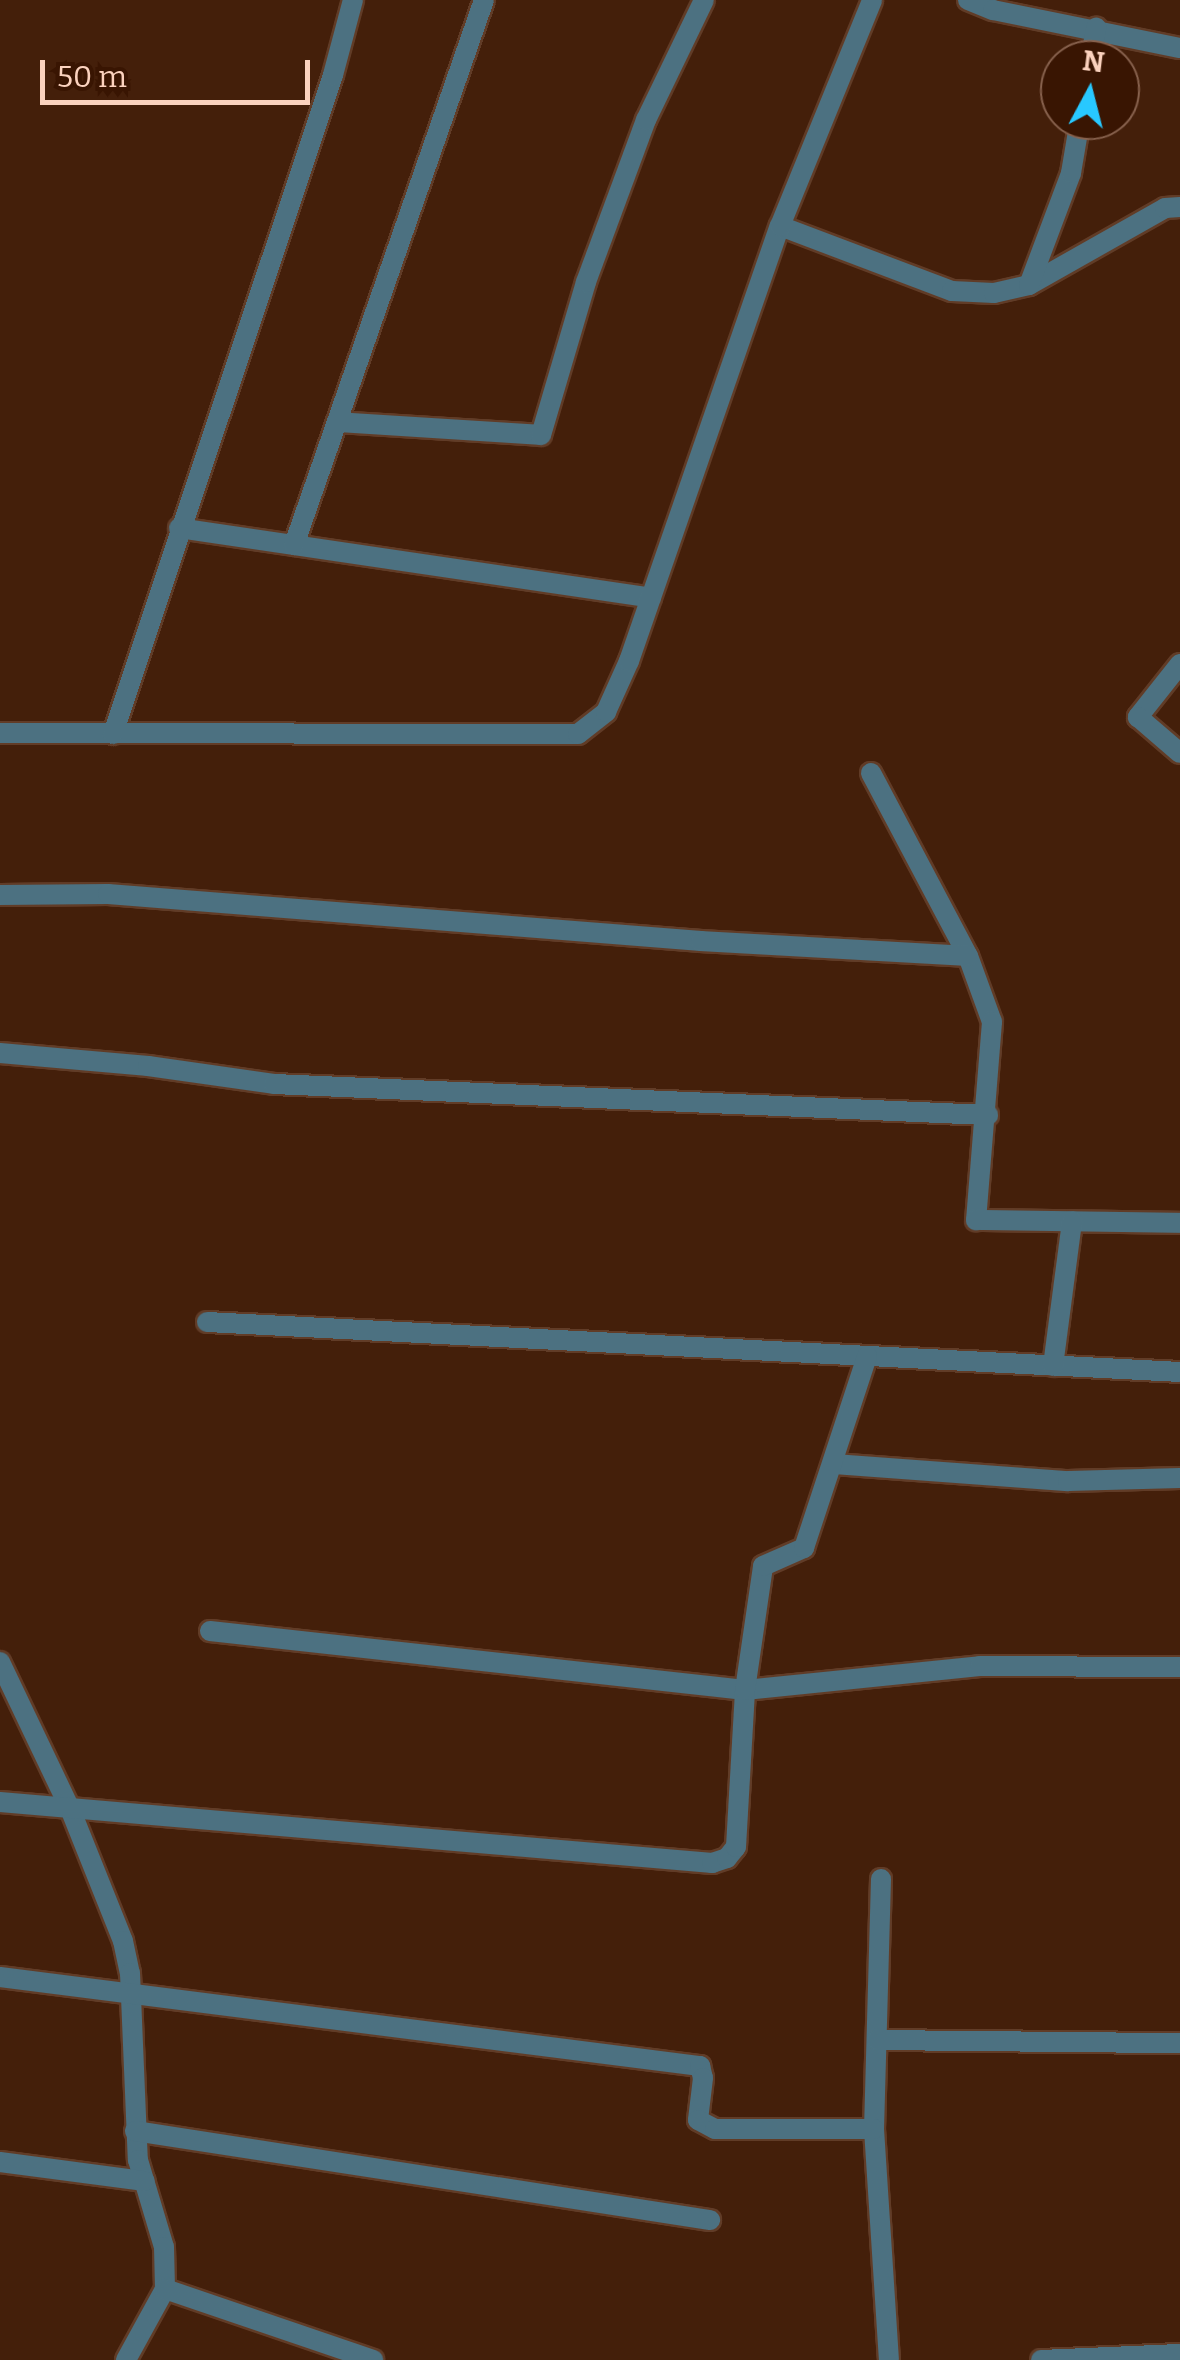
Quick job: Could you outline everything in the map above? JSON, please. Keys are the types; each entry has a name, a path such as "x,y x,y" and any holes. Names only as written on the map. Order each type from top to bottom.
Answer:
{"street":[{"path":"113,734 333,74 353,0"},
{"path":"294,545 484,0"},
{"path":"338,422 541,435 586,282 646,120 704,0"},
{"path":"0,734 578,734 606,712 651,598 780,226 872,0"},
{"path":"968,0 994,10 1180,48"},
{"path":"1094,40 1096,28"},
{"path":"1029,284 1070,173 1076,140"},
{"path":"780,226 952,291 994,293 1029,284 1165,208 1180,207"},
{"path":"179,528 651,598"},
{"path":"1180,664 1138,717 1180,754"},
{"path":"872,773 968,956 992,1022 988,1115 976,1220 1180,1223"},
{"path":"0,895 108,894 682,940 968,956"},
{"path":"0,1052 148,1066 274,1084 988,1115"},
{"path":"1053,1366 1072,1221"},
{"path":"207,1322 1180,1372"},
{"path":"0,1802 712,1863 727,1858 736,1847 745,1690 762,1566 804,1548 867,1356"},
{"path":"834,1464 1068,1482 1180,1478"},
{"path":"210,1631 745,1690 980,1666 1180,1667"},
{"path":"0,1662 71,1811 123,1940 133,1991 135,2131 144,2181 164,2246 165,2289 126,2360"},
{"path":"881,1879 874,2128 889,2360"},
{"path":"0,1977 700,2066 703,2078 698,2120 714,2129 874,2128"},
{"path":"876,2040 1180,2043"},
{"path":"135,2131 710,2220"},
{"path":"0,2162 144,2181"},
{"path":"165,2289 336,2354 372,2360"},
{"path":"1041,2360 1180,2354"}]}
